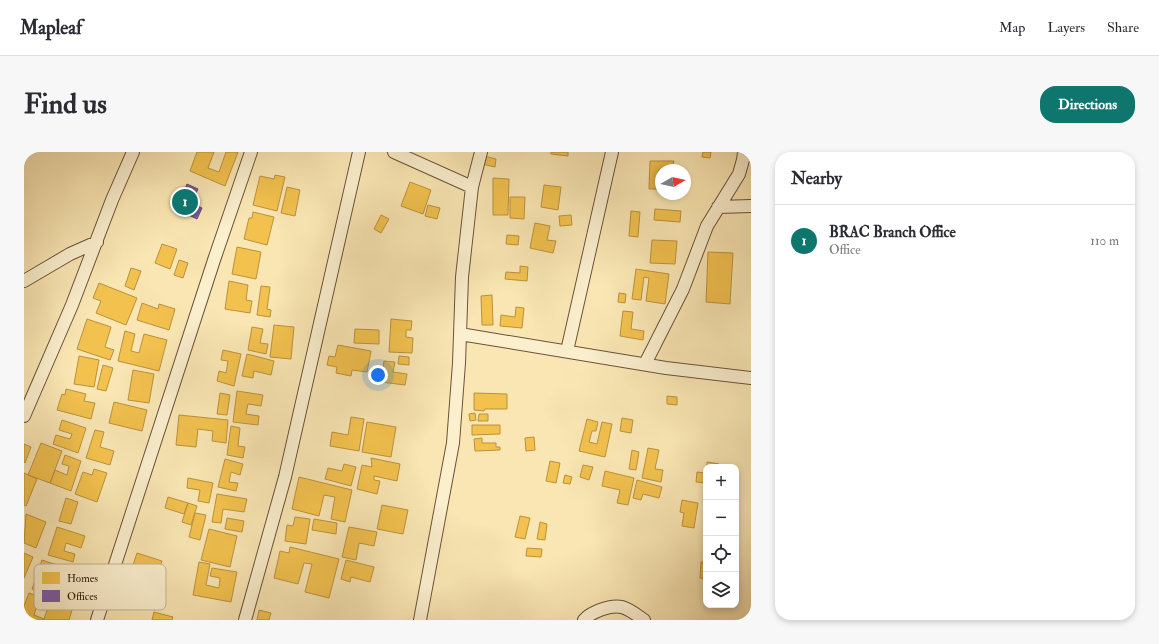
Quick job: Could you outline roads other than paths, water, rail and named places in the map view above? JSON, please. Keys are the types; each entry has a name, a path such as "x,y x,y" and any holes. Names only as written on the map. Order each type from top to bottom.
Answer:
{"street":[{"path":"24,416 72,305 133,152"},
{"path":"115,564 214,260 251,152"},
{"path":"245,620 285,477 359,152"},
{"path":"394,152 472,187"},
{"path":"420,620 453,443 462,277 472,187 481,152"},
{"path":"567,351 612,152"},
{"path":"645,364 683,289 707,226 739,174 744,152"},
{"path":"718,207 751,206"},
{"path":"24,281 70,254 97,242"},
{"path":"460,334 645,364 751,378"},
{"path":"584,620 589,614 612,605 627,608 644,620"},
{"path":"97,620 100,610"}],"place":[{"name":"BRAC Branch Office","path":"185,202"}]}
